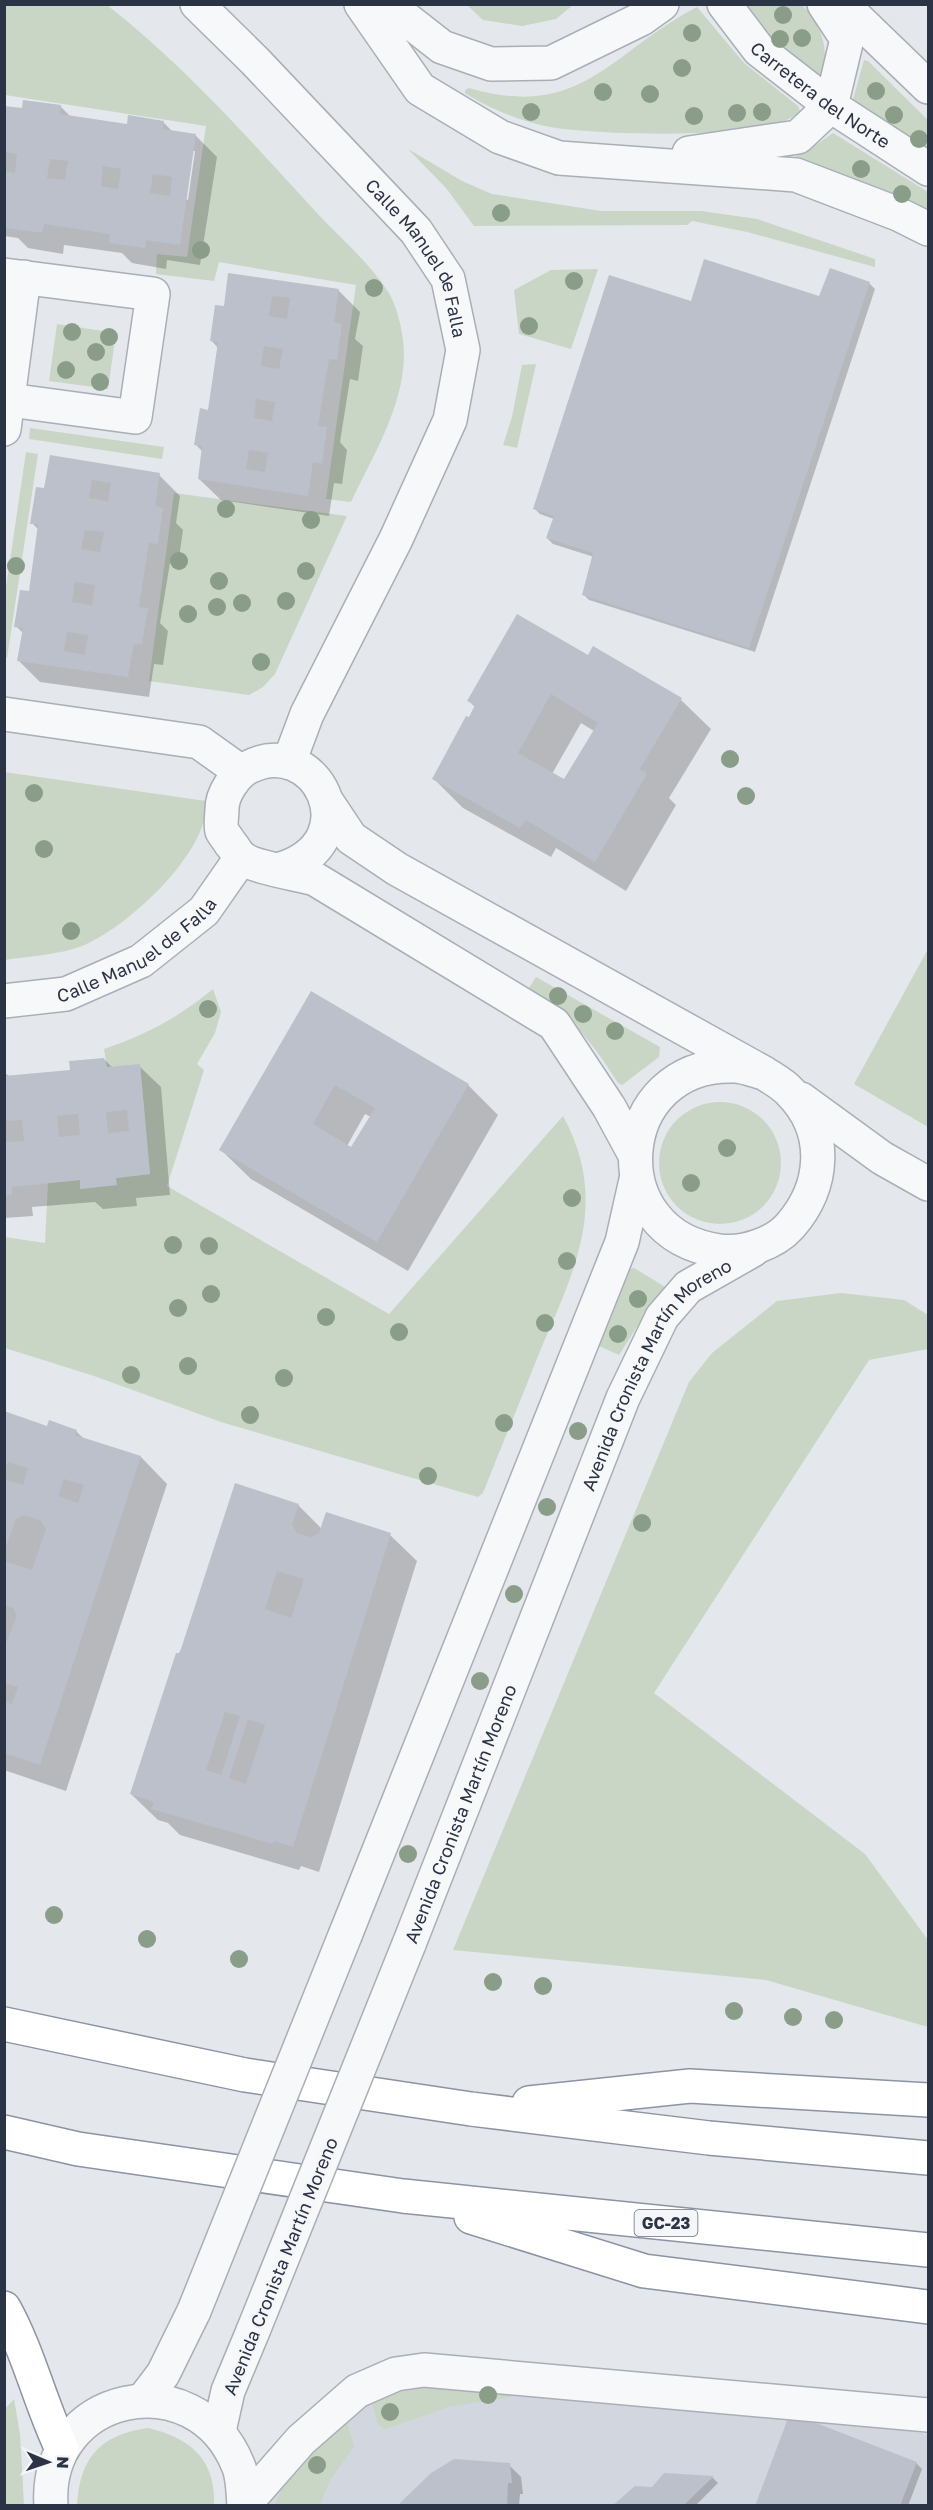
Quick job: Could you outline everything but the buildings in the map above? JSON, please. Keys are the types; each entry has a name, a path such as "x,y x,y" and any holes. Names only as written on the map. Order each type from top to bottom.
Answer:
{"highway":[{"path":"4,2024 245,2075 471,2109 710,2138 928,2158"},
{"path":"471,2109 690,2086 928,2100"},
{"name":"GC-23","path":"4,2132 78,2150 403,2196 928,2250"},
{"path":"403,2196 644,2271 928,2307"},
{"path":"4,2308 33,2370 49,2422 62,2449"}],"street":[{"name":"Calle Manuel de Falla","path":"197,4 255,61 416,231 448,279 463,350 450,420 396,539 307,714 289,762"},
{"path":"361,4 420,89 500,137 559,158 634,161 796,175 898,214 928,229"},
{"path":"387,4 442,47 491,63 551,63 641,19 662,4"},
{"path":"551,63 606,17 611,4"},
{"name":"Carretera del Norte","path":"724,4 759,50 831,106 928,169"},
{"path":"634,161 798,137 831,106 847,39 824,4"},
{"path":"842,4 928,87"},
{"path":"14,276 153,294 135,417 7,414 14,276"},
{"path":"4,714 199,742 241,772"},
{"path":"144,2399 163,2374 195,2311 622,1242 635,1166 641,1124 656,1099 678,1079 706,1068 735,1066 777,1082 808,1115 818,1144 818,1175 807,1204 788,1228 762,1245 732,1252 700,1248 671,1233 649,1210 635,1166 609,1107 554,1024 315,879 281,869 260,867 241,858 222,831 222,799 241,772 255,764 272,760 289,762 306,770 319,784 327,802 351,838 397,869 777,1082 882,1158 928,1184"},
{"path":"281,869 298,864 313,853 324,838 328,820 327,802"},
{"name":"Calle Manuel de Falla","path":"4,1001 66,994 141,961 204,911 241,858"},
{"name":"Avenida Cronista Martín Moreno","path":"219,2431 228,2391 409,1944 623,1398 662,1317 688,1287 762,1245"},
{"path":"244,2505 301,2440 357,2391 396,2374 415,2371 451,2371 928,2415"},
{"path":"51,2505 50,2486 62,2449 83,2423 112,2406 144,2399 180,2406 198,2414 219,2431 239,2466 244,2505"}],"shaded area":[{"path":"417,2383 775,2410 928,2434 928,2505 267,2506 278,2480 361,2401"}],"green space":[{"path":"4,5 107,5 163,53 216,104 364,261 389,293 398,316 403,340 404,361 401,382 388,424 351,502 326,499 356,285 219,262 214,281 156,274 157,254 187,257 206,126 5,95"},
{"path":"467,5 573,5 556,19 522,26 483,20"},
{"path":"739,5 802,5 815,20 822,38 825,58 822,77 817,79 784,51"},
{"path":"697,7 744,63 798,106 800,111 784,121 756,128 720,132 679,134 598,132 545,126 514,117 465,93 465,90 469,88 508,96 540,96 568,89 593,77 667,25"},
{"path":"864,60 868,61 928,120 928,151 852,103"},
{"path":"833,133 928,192 928,215 795,159 798,153 810,149"},
{"path":"408,149 462,181 492,194 601,211 701,211 757,219 875,259 875,267 747,232 692,221 687,225 474,226 446,188"},
{"path":"598,269 571,349 519,334 514,290 551,270"},
{"path":"57,324 116,333 108,389 49,381"},
{"path":"536,364 517,448 503,445 512,417 522,365"},
{"path":"30,428 164,447 162,459 29,439"},
{"path":"26,452 38,454 7,658 4,658 5,594"},
{"path":"174,493 347,516 275,674 263,687 249,695 149,681"},
{"path":"4,772 206,801 204,821 195,842 181,864 142,906 121,923 100,937 73,949 5,960"},
{"path":"928,949 928,1127 854,1084"},
{"path":"536,977 660,1047 659,1057 622,1085 618,1083 579,1030 529,988"},
{"path":"213,989 221,1012 215,1033 197,1064 204,1070 167,1186 389,1314 563,1116 577,1148 584,1179 585,1209 582,1238 563,1296 483,1493 478,1497 221,1422 94,1376 5,1348 4,1237 45,1243 48,1183 80,1180 80,1189 116,1185 116,1178 150,1174 140,1065 107,1067 104,1049 162,1024"},
{"path":"720,1102 743,1107 754,1112 763,1120 771,1129 776,1140 781,1163 776,1186 771,1197 763,1206 754,1214 743,1219 720,1224 697,1219 686,1214 677,1206 669,1197 664,1186 659,1163 664,1140 669,1129 677,1120 686,1112 697,1107"},
{"path":"634,1268 667,1288 640,1322 619,1355 599,1346 630,1269"},
{"path":"841,1293 904,1300 928,1315 928,1349 869,1360 654,1693 865,1854 928,1940 928,2027 766,1980 453,1950 689,1382 712,1353 777,1301"},
{"path":"440,2386 516,2392 511,2397 448,2407 386,2429 378,2425 372,2402 401,2392"},
{"path":"14,2399 20,2434 24,2505 5,2505 5,2409"},
{"path":"345,2415 354,2447 330,2480 320,2505 275,2506 285,2478"},
{"path":"148,2428 176,2438 198,2453 210,2475 214,2505 77,2505 83,2474 88,2461 96,2451 117,2436"}]}
